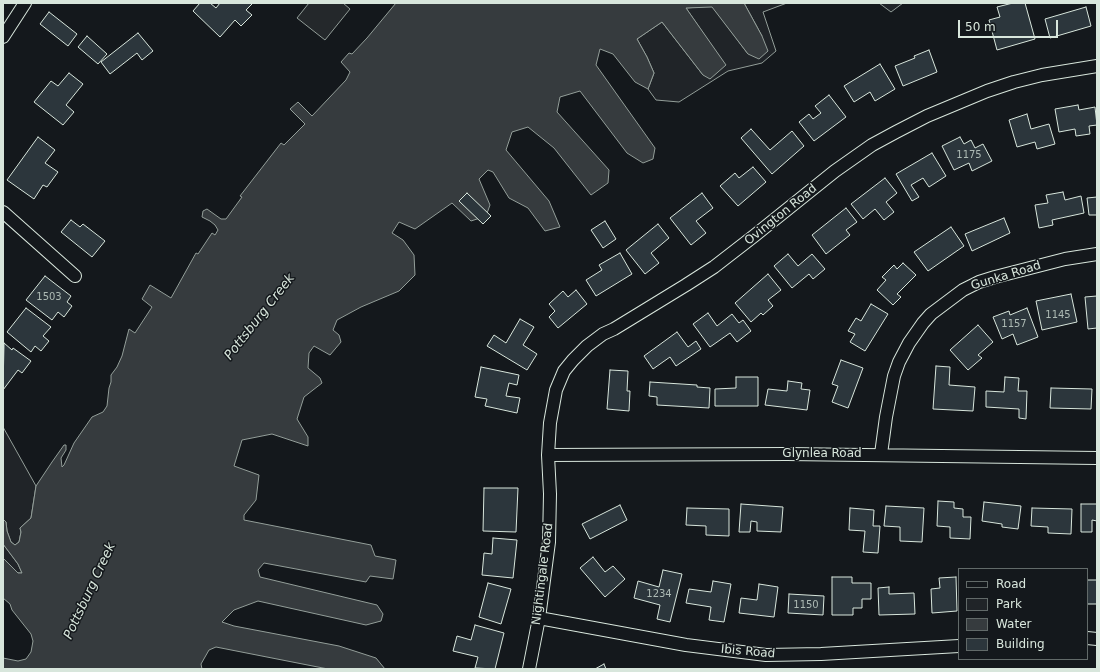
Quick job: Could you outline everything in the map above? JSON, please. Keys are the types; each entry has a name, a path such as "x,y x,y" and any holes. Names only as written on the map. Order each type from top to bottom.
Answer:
{"street":[{"path":"3,37 25,3"},
{"name":"Ovington Road","path":"548,455 550,423 556,390 564,371 587,346 603,334 686,286 714,267 836,170 872,145 927,116 994,88 1042,75 1097,66"},
{"path":"3,212 75,276"},
{"name":"Gunka Road","path":"881,454 886,417 898,362 908,343 931,314 963,290 979,282 1065,259 1097,254"},
{"name":"Glynlea Road","path":"548,455 881,454 1097,458"},
{"name":"Nightingale Road","path":"529,669 539,618 549,542 550,494 548,455"},
{"name":"Ibis Road","path":"539,618 686,645 766,655 821,654 958,646"}],"green space":[{"path":"744,3 787,3 763,12 776,51 762,63 728,71 679,102 656,100 648,89 654,73 637,39 662,22 703,75 725,65 686,8 712,6 748,54 762,36"},
{"path":"879,3 903,3 891,12"},
{"path":"3,427 36,486 31,518 20,528 21,532 19,542 15,545 11,542 7,531 6,522 3,519"},
{"path":"3,544 18,564 22,573 18,573 3,558"}],"shaded area":[{"path":"309,3 343,3 350,9 325,40 297,18"}],"water":[{"name":"Pottsburg Creek","path":"396,3 744,3 762,36 768,51 759,59 748,54 712,7 686,8 726,65 710,79 703,75 662,22 637,39 654,73 648,89 635,82 613,54 600,49 596,65 655,148 653,159 643,163 627,153 580,91 560,97 557,112 609,170 608,183 591,195 554,148 528,127 512,132 506,150 549,201 560,227 545,231 528,208 509,198 493,172 488,170 479,179 490,205 486,216 471,221 452,203 415,229 399,222 392,233 403,240 414,255 415,275 399,291 361,307 337,320 333,330 339,335 341,342 330,355 314,346 309,353 308,368 320,378 322,383 304,397 297,419 308,437 308,446 272,434 242,440 234,466 259,475 256,500 244,515 244,520 371,545 375,556 396,560 393,579 370,576 366,582 264,563 258,570 260,577 377,605 383,614 381,621 366,625 258,601 234,610 222,622 234,626 339,646 376,658 385,669 328,669 216,647 209,650 201,664 202,669 3,669 3,658 18,661 26,659 31,652 33,641 31,634 12,610 10,604 3,598 3,558 18,573 22,573 18,564 3,544 3,519 6,522 7,531 11,542 15,545 19,542 21,532 20,528 31,518 36,486 64,445 66,445 66,450 61,458 62,467 64,465 74,443 92,417 103,412 107,406 111,375 122,356 129,329 135,333 152,307 142,299 150,285 171,298 196,253 198,254 212,233 215,235 218,230 215,225 202,217 203,211 207,209 221,219 226,219 242,197 240,196 281,143 284,145 305,124 290,109 298,102 312,116 346,80 350,72 341,62 349,53 352,54 367,38"}],"building":[{"path":"200,3 210,3 216,8 220,3 253,3 246,10 252,15 241,26 235,20 220,37 193,11"},
{"path":"1013,3 1025,3 1035,39 997,50 989,20 1000,17 997,7"},
{"path":"1086,7 1091,26 1050,38 1045,19"},
{"path":"49,12 77,34 68,46 40,24"},
{"path":"138,33 153,51 142,60 137,53 110,74 101,62"},
{"path":"87,36 107,54 98,64 78,47"},
{"path":"929,50 937,72 903,86 895,66 915,58 914,56"},
{"path":"880,64 895,89 875,101 870,92 854,102 844,86"},
{"path":"69,73 83,84 66,105 74,112 63,125 34,102 51,81 58,86"},
{"path":"829,95 846,117 814,141 799,122 809,114 813,119 821,113 815,106"},
{"path":"1078,105 1079,110 1095,107 1097,125 1089,126 1090,134 1076,136 1075,129 1059,132 1055,109"},
{"path":"1027,114 1031,129 1049,124 1055,144 1037,149 1035,142 1017,147 1009,120"},
{"path":"751,129 770,150 792,131 804,146 772,174 741,138"},
{"path":"38,137 55,150 45,163 58,172 47,187 43,185 34,199 7,180"},
{"path":"960,137 964,144 971,140 975,148 983,144 992,161 972,171 969,163 954,170 942,146"},
{"path":"932,153 946,176 929,187 923,178 911,185 919,197 912,201 896,174"},
{"path":"753,167 766,182 738,206 720,186 735,173 739,178"},
{"path":"885,178 897,193 886,202 894,212 884,220 875,209 863,219 851,204"},
{"path":"1063,192 1065,200 1081,196 1084,213 1052,220 1053,225 1039,228 1035,205 1048,203 1046,195"},
{"path":"467,193 491,216 483,224 459,201"},
{"path":"702,193 713,208 696,221 706,233 691,245 670,218"},
{"path":"1097,197 1097,215 1089,215 1087,198"},
{"path":"846,208 857,222 846,230 850,235 826,254 812,235"},
{"path":"1004,218 1010,233 972,251 965,234"},
{"path":"71,220 80,227 83,224 105,241 92,257 61,232"},
{"path":"605,221 616,239 603,248 591,230"},
{"path":"658,224 669,238 651,253 659,263 645,274 626,250"},
{"path":"951,227 964,246 928,271 914,252"},
{"path":"620,253 632,274 596,296 586,280 602,270 599,265"},
{"path":"788,254 798,266 812,254 825,269 813,279 809,274 792,288 774,266"},
{"path":"903,263 916,275 897,294 901,297 893,305 877,290 886,280 882,277 894,265 897,269"},
{"path":"768,274 781,290 768,300 773,306 763,315 761,313 751,322 735,303"},
{"path":"45,276 71,296 67,302 72,306 64,317 58,312 52,320 26,300"},
{"path":"576,290 587,304 558,328 549,317 555,311 549,304 563,291 568,297"},
{"path":"1071,294 1077,322 1042,330 1036,301"},
{"path":"1097,296 1097,328 1088,329 1085,297"},
{"path":"871,304 888,314 865,351 850,342 855,334 848,331 856,318 861,321"},
{"path":"26,308 51,327 43,336 49,341 41,351 35,346 31,352 7,332"},
{"path":"1027,308 1038,337 1017,345 1013,334 1002,339 993,317 1009,311 1010,315"},
{"path":"708,313 717,326 732,314 739,323 743,320 751,331 737,342 730,333 710,347 693,324"},
{"path":"520,319 534,327 523,345 537,354 527,370 487,346 494,335 506,343"},
{"path":"978,325 993,342 978,355 982,358 968,370 950,350"},
{"path":"677,332 688,347 696,341 701,349 676,366 670,357 653,369 644,356"},
{"path":"4,343 12,350 13,348 31,361 22,373 18,370 3,390"},
{"path":"841,360 863,368 848,408 832,402 838,386 832,384"},
{"path":"936,366 950,367 949,385 975,387 973,411 933,409"},
{"path":"481,367 519,375 517,385 509,383 506,396 520,398 517,413 485,406 487,399 475,397"},
{"path":"610,370 628,371 627,391 630,391 629,411 607,409"},
{"path":"736,377 758,377 758,406 715,406 715,389 736,388"},
{"path":"1005,377 1019,378 1018,391 1027,391 1026,419 1019,418 1019,409 986,407 986,391 1004,392"},
{"path":"788,381 802,383 801,389 810,390 807,410 765,405 768,389 787,391"},
{"path":"650,382 697,385 697,387 710,388 709,408 657,405 657,397 649,396"},
{"path":"1051,388 1092,389 1091,409 1050,408"},
{"path":"484,488 518,488 516,532 483,531"},
{"path":"938,501 954,502 954,508 963,509 963,517 971,517 970,539 950,538 950,527 937,526"},
{"path":"984,502 1021,506 1018,529 1002,527 1002,524 982,521"},
{"path":"741,504 783,507 781,532 757,531 757,522 751,521 750,532 739,532"},
{"path":"1081,504 1097,504 1097,521 1092,520 1092,532 1081,532"},
{"path":"620,505 627,520 590,539 582,524"},
{"path":"886,506 924,508 922,542 900,541 900,527 884,526"},
{"path":"687,508 729,509 729,536 706,535 706,526 686,525"},
{"path":"850,508 874,510 873,526 880,526 878,553 863,552 865,531 849,530"},
{"path":"1032,508 1072,509 1071,534 1048,533 1048,527 1031,526"},
{"path":"493,538 517,540 513,578 482,575 484,553 492,554"},
{"path":"593,557 605,572 613,566 625,579 605,597 580,568"},
{"path":"663,570 682,574 670,622 657,619 660,605 634,598 638,581 659,587"},
{"path":"832,577 852,577 852,583 871,583 871,599 862,599 862,608 853,608 853,615 832,615"},
{"path":"956,577 957,611 932,613 931,589 940,588 939,578"},
{"path":"1088,580 1097,580 1097,604 1088,604"},
{"path":"713,581 731,584 724,622 709,620 711,607 686,603 689,589 711,592"},
{"path":"488,583 511,589 501,624 479,617"},
{"path":"759,584 778,587 774,617 739,613 741,598 757,600"},
{"path":"889,587 889,594 914,593 915,614 879,615 878,588"},
{"path":"789,594 824,596 823,615 788,613"},
{"path":"475,625 504,633 495,669 475,668 478,657 453,651 457,636 471,640"},
{"path":"604,664 606,669 595,669"}]}
